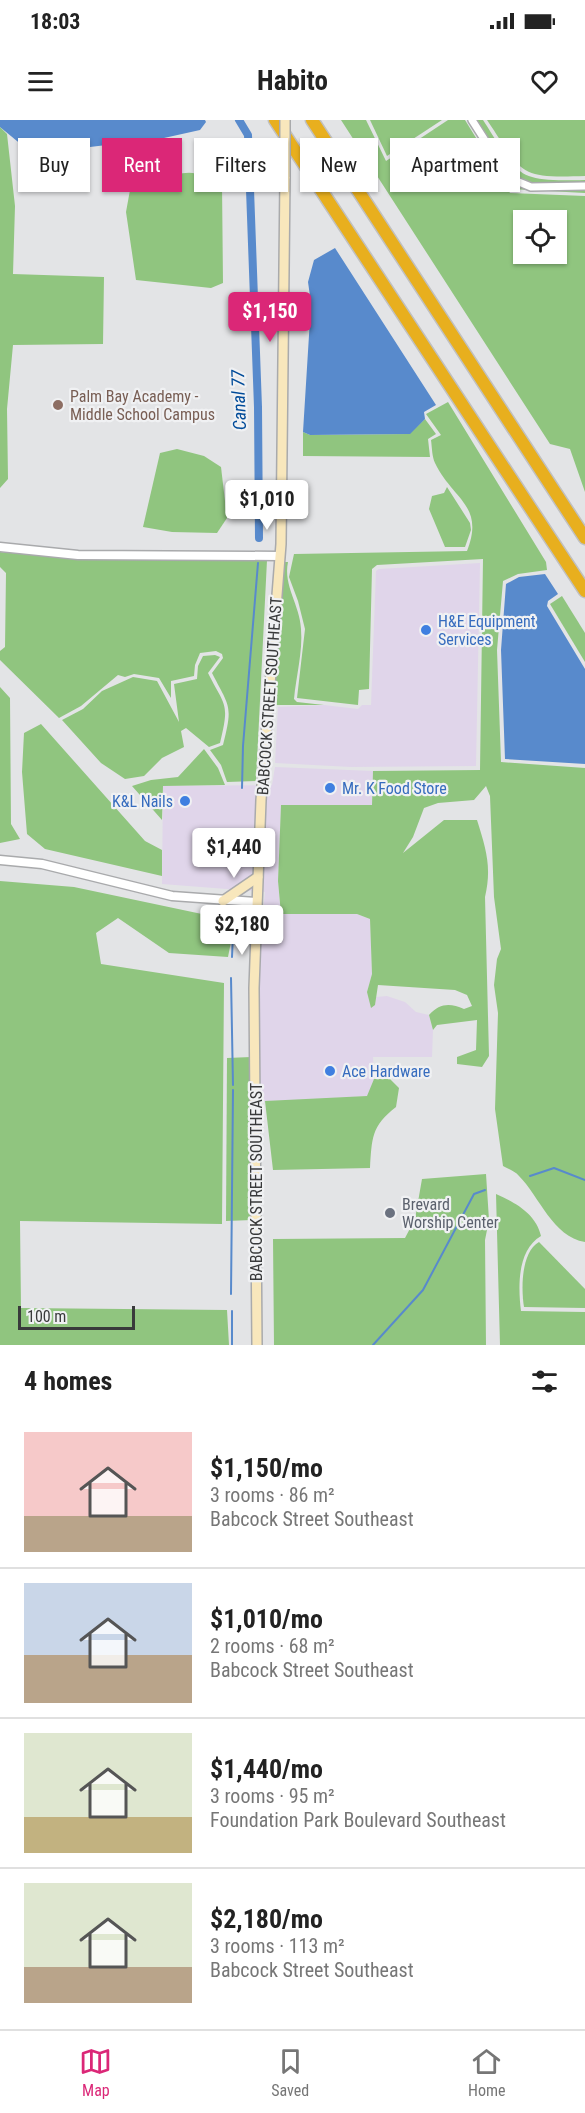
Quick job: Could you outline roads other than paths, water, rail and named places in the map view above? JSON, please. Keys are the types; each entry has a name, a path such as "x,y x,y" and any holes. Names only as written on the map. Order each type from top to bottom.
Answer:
{"highway":[{"path":"275,120 585,591"},
{"path":"312,120 585,538"}],"main road":[{"name":"BABCOCK STREET SOUTHEAST","path":"257,1345 254,988 265,738 280,555 285,120"},
{"path":"223,901 258,877"}],"street":[{"path":"471,120 509,178 531,187 585,186"},
{"path":"0,547 78,555 280,555"},
{"path":"0,860 42,864 172,896 258,902"}],"water":[{"path":"0,120 205,120 206,122 200,130 164,138 102,138 102,146 90,147 90,138 18,138 18,142 0,127"},
{"path":"335,248 436,405 424,412 425,419 410,434 310,435 303,432 311,303 308,282 314,260"},
{"path":"545,574 558,594 548,601 547,606 585,669 585,764 505,759 501,650 506,584 519,577"}],"waterway":[{"name":"Canal 77","path":"239,120 248,135 258,407 259,538"},
{"path":"242,788 243,746 258,563"},
{"path":"232,957 234,911"},
{"path":"231,978 233,1085"},
{"path":"231,1294 233,1090"},
{"path":"530,1176 554,1168 585,1180"},
{"path":"373,1345 423,1290 474,1194 485,1190"},
{"path":"232,1311 232,1345"}],"place":[{"name":"Palm Bay Academy - Middle School Campus","path":"58,405"},
{"name":"H&E Equipment Services","path":"426,630"},
{"name":"Mr. K Food Store","path":"330,788"},
{"name":"K&L Nails","path":"185,801"},
{"name":"Ace Hardware","path":"330,1071"},
{"name":"Brevard Worship Center","path":"390,1213"}]}
